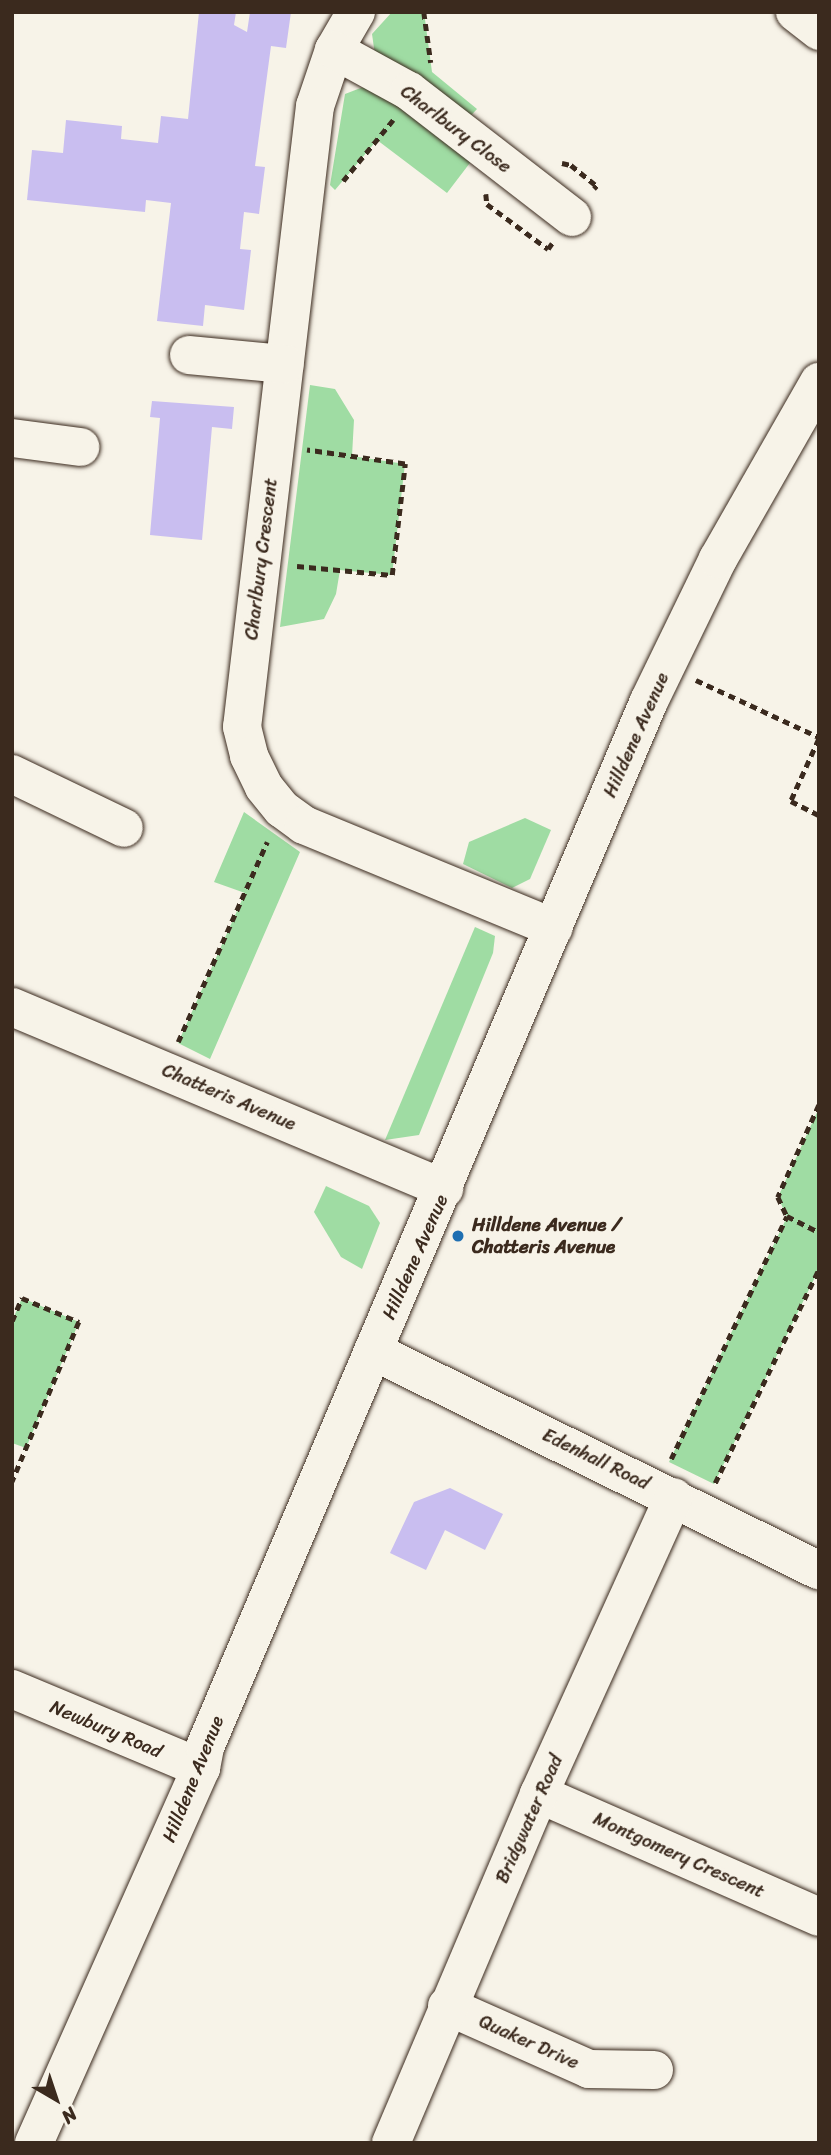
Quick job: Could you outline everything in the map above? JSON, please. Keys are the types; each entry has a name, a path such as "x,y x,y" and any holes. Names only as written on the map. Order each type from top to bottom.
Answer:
{"street":[{"name":"Charlbury Crescent","path":"356,12 334,50 315,106 242,727 249,756 282,809 304,825 554,928"},
{"path":"795,12 819,31"},
{"name":"Charlbury Close","path":"334,50 408,91 572,217"},
{"path":"189,355 285,364"},
{"name":"Hilldene Avenue","path":"34,2143 201,1768 373,1351 666,667 718,559 819,382"},
{"path":"12,438 80,446"},
{"path":"12,774 124,828"},
{"name":"Chatteris Avenue","path":"12,1007 444,1189"},
{"name":"Edenhall Road","path":"373,1351 819,1570"},
{"name":"Bridgwater Road","path":"391,2143 539,1794 677,1499"},
{"name":"Newbury Road","path":"12,1689 201,1768"},
{"name":"Montgomery Crescent","path":"539,1794 819,1917"},
{"name":"Quaker Drive","path":"447,2007 589,2069 654,2070"}],"path":[{"path":"261,562 392,575 405,464 275,445"},
{"path":"666,667 819,738 791,801 819,815"},
{"path":"165,1071 282,809"},
{"path":"819,1105 778,1197 787,1216 819,1232"},
{"path":"677,1499 787,1216"},
{"path":"677,1499 819,1269"},
{"path":"12,1321 22,1298 79,1322 12,1482"}],"green space":[{"path":"392,12 424,12 432,72 477,109 464,123 376,62 372,34"},
{"path":"371,84 476,155 447,193 377,140 335,190 330,185 345,94"},
{"path":"310,385 335,389 354,420 352,456 405,464 392,575 340,570 336,594 324,619 280,627"},
{"path":"244,812 300,852 210,1059 178,1043 245,893 214,882"},
{"path":"525,818 551,830 530,879 512,888 463,864 469,842"},
{"path":"475,927 495,936 493,953 419,1135 385,1140"},
{"path":"819,1108 819,1269 714,1484 669,1462 787,1217 778,1197"},
{"path":"326,1186 369,1206 380,1223 362,1269 341,1257 314,1212"},
{"path":"22,1298 79,1322 26,1448 12,1443 12,1321"}],"building":[{"path":"199,12 236,12 234,25 247,32 250,12 291,12 286,48 271,46 255,166 265,167 259,214 244,212 240,249 251,250 244,310 205,305 203,326 157,321 171,203 146,200 145,212 27,200 32,150 63,153 66,120 122,126 121,139 158,143 161,116 188,119"},
{"path":"152,401 234,407 232,429 212,427 202,540 150,535 160,418 150,417"},
{"path":"450,1488 503,1514 485,1550 445,1530 426,1570 390,1553 414,1502"}],"place":[{"name":"Hilldene Avenue / Chatteris Avenue","path":"458,1236"}]}
